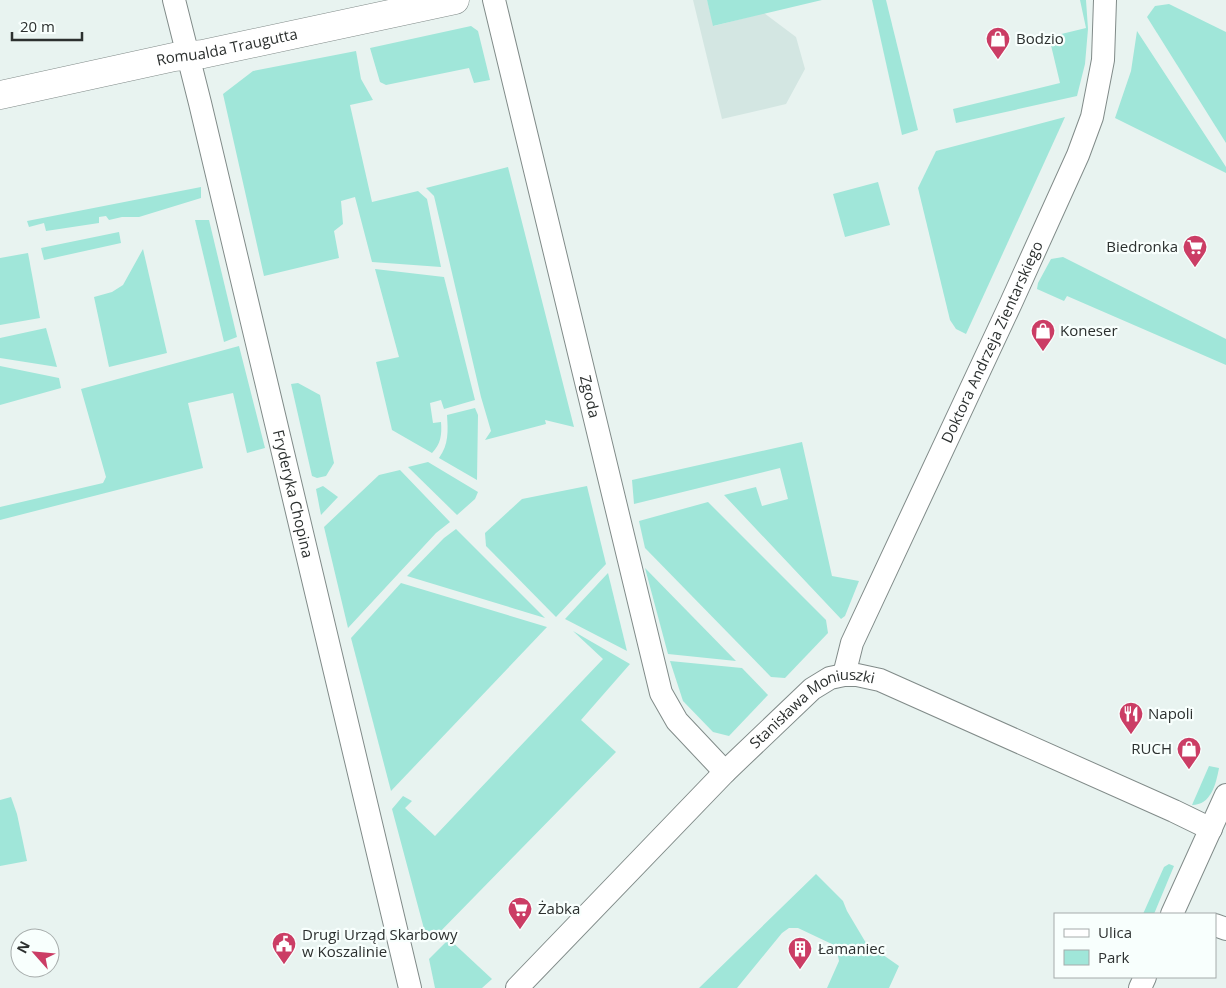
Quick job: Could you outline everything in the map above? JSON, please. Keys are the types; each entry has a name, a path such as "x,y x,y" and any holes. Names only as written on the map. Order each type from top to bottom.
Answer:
{"main road":[{"name":"Romualda Traugutta","path":"0,95 455,0"}],"street":[{"name":"Fryderyka Chopina","path":"174,0 410,988"},
{"name":"Zgoda","path":"494,0 661,693 678,721 725,772"},
{"name":"Doktora Andrzeja Zientarskiego","path":"844,675 852,643 1078,156 1092,117 1103,60 1106,0"},
{"name":"Stanisława Moniuszki","path":"517,988 725,772 812,689 830,678 857,675 880,680 1211,829"},
{"path":"1180,912 1211,829 1226,795"}],"shaded area":[{"path":"693,0 707,0 714,26 764,13 796,37 805,69 786,104 722,119"}],"green space":[{"path":"707,0 822,0 713,26"},
{"path":"872,0 886,0 918,130 902,135"},
{"path":"1080,0 1086,0 1088,29 1085,64 1077,96 956,123 953,109 1060,83 1049,37 1086,28"},
{"path":"1169,4 1226,32 1226,143 1147,17 1155,6"},
{"path":"471,26 478,31 490,80 474,83 469,68 386,85 380,82 370,48"},
{"path":"1137,31 1226,167 1226,173 1115,118 1131,71"},
{"path":"356,51 361,79 373,100 350,105 372,202 418,191 427,199 441,267 372,262 355,197 341,201 343,224 334,231 339,258 264,276 223,94 253,71"},
{"path":"1065,117 966,334 956,329 950,320 918,188 936,151"},
{"path":"508,167 574,427 545,420 546,424 485,440 491,431 481,397 434,196 426,188"},
{"path":"878,182 890,225 845,237 833,194"},
{"path":"201,187 201,198 139,217 122,217 109,220 106,216 99,217 99,223 46,231 44,223 29,227 27,221"},
{"path":"195,220 209,220 237,337 224,342"},
{"path":"119,232 121,243 44,260 41,248"},
{"path":"143,249 167,353 109,367 94,297 112,292 123,285"},
{"path":"28,253 40,318 0,325 0,258"},
{"path":"1063,257 1226,339 1226,365 1067,296 1064,301 1037,289 1038,283 1051,259"},
{"path":"375,269 444,277 475,400 444,409 441,400 430,403 433,423 441,422 439,442 432,453 392,430 376,362 399,357"},
{"path":"46,328 57,367 0,358 0,338"},
{"path":"239,346 265,448 247,453 233,393 188,403 203,468 0,520 0,507 103,483 106,477 81,389"},
{"path":"0,366 59,378 61,388 0,405"},
{"path":"298,383 320,395 334,463 326,476 317,478 312,476 291,384"},
{"path":"475,408 478,415 477,480 439,458 448,432 447,415"},
{"path":"802,442 832,576 859,581 845,616 841,619 724,495 756,487 762,506 788,499 780,468 634,504 632,480"},
{"path":"428,462 478,492 475,499 457,515 408,467"},
{"path":"400,470 450,522 436,533 348,628 324,527 379,475"},
{"path":"323,486 338,497 321,515 316,489"},
{"path":"587,486 606,564 556,617 486,546 485,533 522,499"},
{"path":"708,502 826,620 828,633 785,678 771,677 645,548 639,521"},
{"path":"456,529 545,618 407,576 444,538"},
{"path":"645,568 736,661 668,654"},
{"path":"608,573 627,651 565,619"},
{"path":"401,583 547,627 391,791 351,638"},
{"path":"573,631 630,664 581,720 616,752 432,940 427,940 392,809 403,796 412,801 405,808 435,836 603,659"},
{"path":"670,661 742,668 768,695 729,736 713,732 683,701"},
{"path":"1209,766 1219,768 1212,792 1204,801 1192,805"},
{"path":"11,797 17,814 27,861 0,866 0,800"},
{"path":"1169,864 1174,866 1154,913 1143,913 1164,867"},
{"path":"816,874 843,901 866,943 899,966 889,988 827,988 839,961 836,946 798,928 789,928 782,933 737,988 699,988"},
{"path":"449,939 492,979 482,988 435,988 429,959"}],"place":[{"name":"Bodzio","path":"998,60"},
{"name":"Biedronka","path":"1195,268"},
{"name":"Koneser","path":"1043,352"},
{"name":"Napoli","path":"1131,735"},
{"name":"RUCH","path":"1189,770"},
{"name":"Żabka","path":"520,930"},
{"name":"Drugi Urząd Skarbowy w Koszalinie","path":"284,965"},
{"name":"Łamaniec","path":"800,970"}]}
